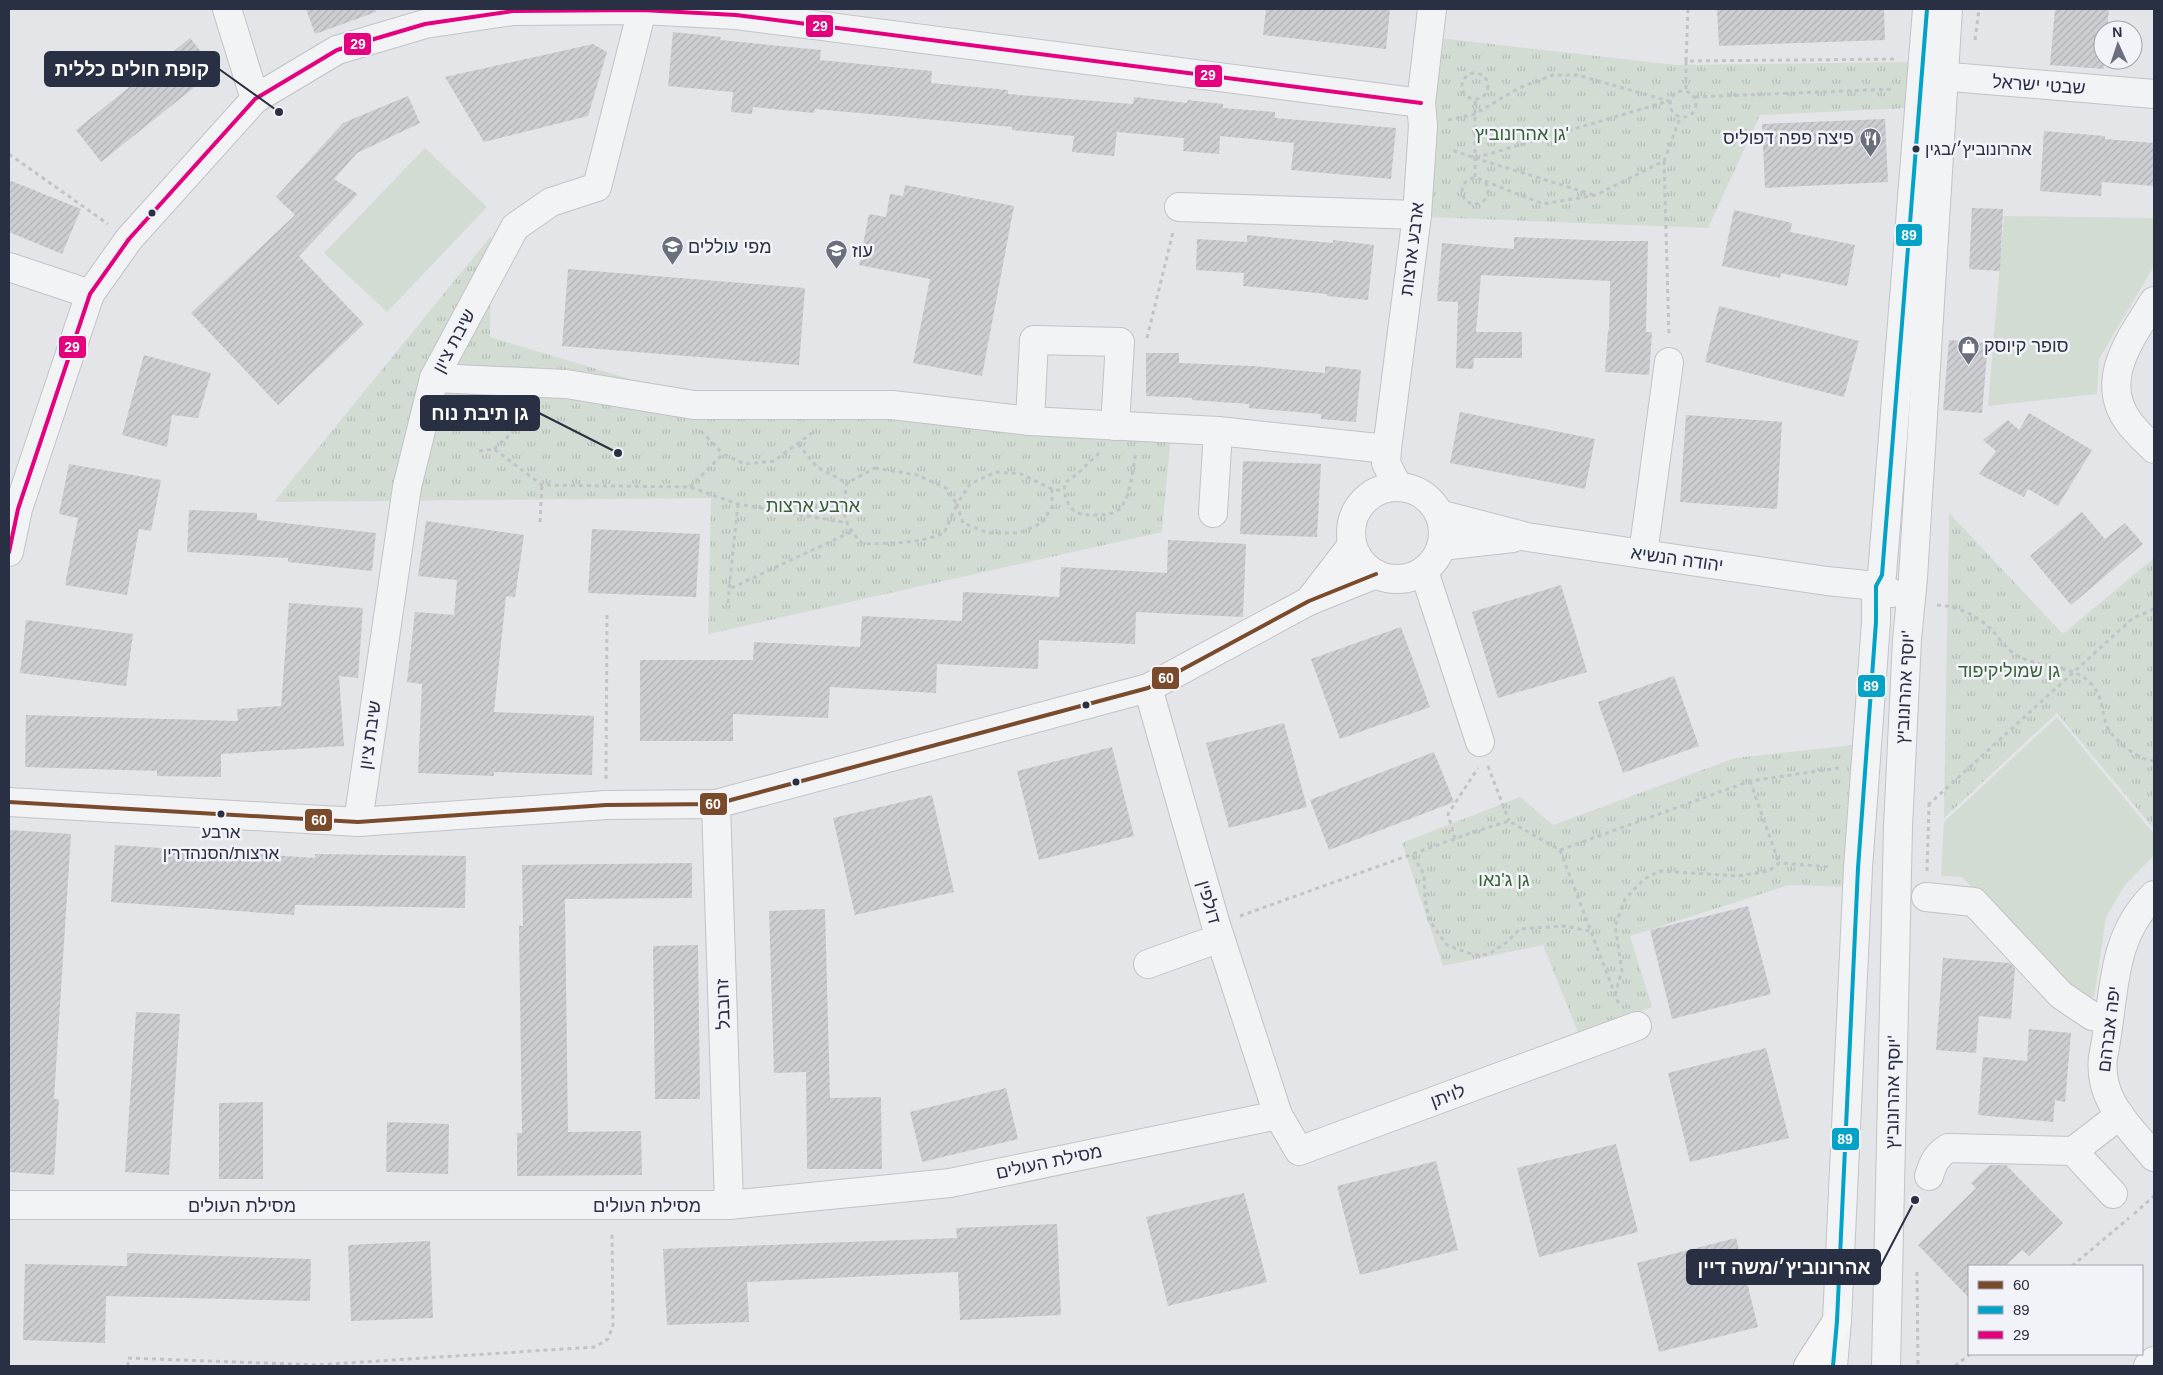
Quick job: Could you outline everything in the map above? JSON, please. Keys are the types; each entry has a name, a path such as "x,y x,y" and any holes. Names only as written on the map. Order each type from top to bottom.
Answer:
{"main road":[{"path":"1808,1366 1837,1321"}],"street":[{"path":"227,9 255,99"},
{"name":"ארבע ארצות","path":"1398,487 1386,463 1417,215 1422,123 1432,9"},
{"name":"יוסף אהרונוביץ'","path":"1886,1366 1898,833 1909,605 1912,578 1929,75 1928,9"},
{"name":"יוסף אהרונוביץ'","path":"1833,1366 1837,1321 1858,868 1876,622 1876,586 1882,575 1929,75 1948,9"},
{"path":"9,552 13,508 90,294 129,239 255,99 337,50 424,24 513,12 642,10 736,15 1422,123"},
{"name":"שיבת ציון","path":"358,822 407,487 434,378 515,227 551,202 597,187 642,10"},
{"name":"שבטי ישראל","path":"1929,75 2154,94"},
{"path":"1179,207 1417,215"},
{"path":"9,267 90,294"},
{"path":"2154,301 2124,352 2116,378 2117,395 2122,412 2154,449"},
{"path":"1030,421 1034,340 1120,342 1128,427"},
{"path":"1643,554 1669,362"},
{"path":"434,378 566,384 694,405 892,404 1030,421 1218,431 1387,449"},
{"path":"1213,513 1218,431"},
{"path":"1398,487 1417,491 1430,501 1439,514 1443,530 1441,546 1434,560 1424,571 1408,578 1392,579 1376,574 1358,559 1352,545 1350,529 1357,509 1367,497 1382,489 1398,487"},
{"name":"יהודה הנשיא","path":"1439,514 1527,537 1826,581 1876,586 1909,605"},
{"name":"יהודה הנשיא","path":"1441,546 1527,537"},
{"path":"1309,601 1352,545"},
{"path":"1424,571 1482,754"},
{"path":"9,802 358,822 606,805 716,804 1148,688 1309,601 1376,574"},
{"name":"יהודה הנשיא","path":"1826,581 1860,605 1876,622"},
{"name":"דולפין","path":"1148,688 1218,932 1278,1115"},
{"name":"זרובבל","path":"716,804 729,1205"},
{"name":"יפה אברהם","path":"2154,895 2134,918 2123,940 2118,957 2102,1063 2103,1081 2108,1099 2154,1157"},
{"path":"1926,898 1974,902 2062,996 2092,1016 2109,1018"},
{"path":"1148,964 1218,932"},
{"name":"לויתן","path":"1278,1115 1300,1151 1632,1027"},
{"name":"מסילת העולים","path":"9,1205 729,1205 950,1183 1278,1115"},
{"path":"1929,1176 1933,1162 1948,1148 2073,1150 2120,1115"},
{"path":"2073,1150 2113,1194"},
{"path":"2148,1366 2154,1361"}],"path":[{"path":"1686,90 1688,9"},
{"path":"1686,61 1929,75"},
{"path":"1474,72 1484,76 1488,85 1484,94 1476,99 1466,96 1461,86 1465,77 1474,72"},
{"path":"1422,123 1475,114 1519,88 1553,75 1577,75 1669,101"},
{"path":"1475,158 1669,101 1675,92 1686,90 1695,97 1929,75"},
{"path":"1669,101 1671,112 1680,118 1691,116 1696,107 1695,97"},
{"path":"1475,177 1476,99"},
{"path":"1669,362 1664,161 1680,118"},
{"path":"1422,123 1475,158 1596,196"},
{"path":"9,154 129,239"},
{"path":"1475,177 1543,204 1596,196 1664,161"},
{"path":"1475,177 1465,182 1462,191 1466,200 1476,204 1486,200 1489,190 1484,181"},
{"path":"1120,342 1147,339 1179,207"},
{"path":"479,451 494,448 566,384"},
{"path":"695,425 723,454 745,464 774,461 817,428"},
{"path":"1077,474 1065,483 1063,492 1068,502 1078,512 1101,515 1117,511 1125,501 1128,427"},
{"path":"798,444 817,467 847,483"},
{"path":"494,448 542,485 690,487 738,504 848,523"},
{"path":"690,487 723,454"},
{"path":"847,483 875,468 917,475 946,488 957,504 963,523 988,533 1019,533 1042,523 1052,507 1052,489"},
{"path":"847,483 843,509 851,532 863,544 901,543 944,534 957,504 970,484 996,472 1021,474 1052,489 1063,492"},
{"path":"540,522 542,485"},
{"path":"728,603 738,504"},
{"path":"729,589 851,532"},
{"path":"1909,605 1945,606 1961,611 1978,619 2013,653 2030,661 2075,672 2092,685 2102,700 2102,709 2108,728 2115,736 2127,749 2150,761 2154,761"},
{"path":"1898,833 2134,618 2154,610"},
{"path":"606,805 607,613"},
{"path":"1482,754 1509,821 1560,850 1615,995 1632,1027"},
{"path":"1455,839 1448,814 1482,754"},
{"path":"1560,850 1750,781 1866,765"},
{"path":"1750,781 1779,863"},
{"path":"1218,932 1455,839 1509,821"},
{"path":"1412,856 1424,874 1425,898 1429,920 1447,945 1474,955 1489,954 1507,942 1520,929 1564,926 1590,931"},
{"path":"1615,995 1622,970 1615,926 1625,899 1643,880 1659,871 1738,876 1769,871 1779,863 1858,868"},
{"path":"2073,1265 2154,1196"},
{"path":"316,1365 595,1347 608,1339 614,1325 611,1206"},
{"path":"1956,1366 1969,1355"},
{"path":"128,1366 128,1358 327,1366"}],"green space":[{"name":"גן אהרונוביץ'","path":"1439,38 1676,65 1910,62 1909,108 1760,115 1708,228 1428,217"},
{"path":"425,148 487,207 387,312 324,253"},
{"path":"2004,216 2154,218 2154,266 2099,359 2097,394 1988,406"},
{"name":"ארבע ארצות","path":"491,236 490,337 690,397 1172,423 1162,532 708,634 711,498 274,502"},
{"name":"גן שמוליקיפוד","path":"1949,513 2063,634 2154,558 2154,829 2057,713 1944,818"},
{"path":"2057,717 2154,834 2154,855 2125,885 2106,917 2094,997 2081,998 1962,877 1941,876 1944,822"},
{"name":"גן ג'נאו","path":"1855,745 1848,887 1789,885 1630,936 1652,1007 1579,1035 1543,945 1443,966 1402,843 1520,797 1553,825 1735,758"}],"building":[{"path":"306,9 376,9 376,12 315,34"},
{"path":"1266,9 1390,9 1386,49 1263,35"},
{"path":"1717,9 1884,9 1885,40 1719,46"},
{"path":"2055,9 2109,9 2108,20 2093,20 2093,68 2050,65"},
{"path":"673,32 721,37 720,40 821,50 820,60 932,71 931,83 1008,90 1008,94 1133,104 1134,97 1187,103 1188,100 1223,104 1223,108 1275,112 1275,118 1396,128 1391,179 1291,170 1294,143 1220,136 1219,154 1183,151 1184,138 1117,132 1114,156 1072,152 1074,136 1012,130 1012,127 815,109 814,113 753,107 752,114 731,112 733,92 668,86"},
{"path":"190,38 216,70 101,162 76,130"},
{"path":"593,44 607,52 588,116 484,142 445,77"},
{"path":"408,96 420,123 357,153 334,179 358,194 299,256 364,324 278,405 191,313 295,215 276,197 343,123"},
{"path":"1885,119 1888,182 1765,188 1762,124"},
{"path":"2044,131 2105,136 2105,139 2154,143 2154,186 2102,182 2101,196 2040,191"},
{"path":"9,180 81,209 62,254 9,232"},
{"path":"905,185 1014,206 982,376 913,363 930,279 859,265 869,214 886,217 890,194 903,196"},
{"path":"1972,208 2003,209 2000,271 1969,269"},
{"path":"1734,210 1792,223 1790,232 1855,245 1847,286 1781,273 1780,278 1722,266"},
{"path":"1247,235 1333,243 1333,240 1374,245 1368,300 1243,286 1244,273 1196,270 1197,239 1247,242"},
{"path":"1514,237 1648,241 1646,332 1652,332 1649,375 1605,372 1609,330 1610,281 1481,275 1476,332 1522,332 1522,358 1474,358 1473,369 1456,368 1458,302 1437,301 1442,243 1514,249"},
{"path":"568,269 805,288 799,365 562,346"},
{"path":"1719,306 1859,341 1844,397 1705,362"},
{"path":"1949,340 1988,343 1982,413 1943,410"},
{"path":"1146,353 1179,353 1179,363 1253,366 1325,373 1325,366 1361,370 1356,422 1321,419 1321,414 1249,408 1249,404 1192,400 1192,398 1146,396"},
{"path":"144,355 211,373 198,418 172,415 167,447 122,435"},
{"path":"1460,412 1595,439 1585,489 1450,463"},
{"path":"2029,413 2092,450 2058,506 2028,489 2024,497 1979,474 1996,451 1983,440 2008,420 2019,430"},
{"path":"1686,415 1782,422 1777,509 1680,502"},
{"path":"1243,461 1321,464 1317,537 1240,534"},
{"path":"69,464 161,480 151,531 139,529 127,595 65,585 78,518 59,514"},
{"path":"189,510 257,513 257,520 376,533 372,571 288,562 288,558 187,552"},
{"path":"2082,512 2105,539 2125,523 2143,544 2071,605 2030,556"},
{"path":"426,521 524,535 515,597 506,596 494,712 594,716 592,775 494,772 494,776 418,773 422,684 407,682 415,612 454,615 457,580 418,576"},
{"path":"592,529 700,534 696,597 588,593"},
{"path":"1168,540 1246,544 1243,617 1136,612 1135,644 1039,640 1038,669 937,664 936,693 830,687 828,718 733,714 733,741 640,741 640,660 753,660 754,642 860,647 862,616 962,621 963,592 1059,597 1061,567 1167,573"},
{"path":"1561,585 1587,672 1498,698 1472,612"},
{"path":"289,603 363,608 358,678 339,676 344,746 221,754 221,777 157,776 157,771 25,767 26,715 238,721 237,709 281,706"},
{"path":"26,620 133,634 126,686 20,673"},
{"path":"1401,627 1430,707 1340,739 1311,659"},
{"path":"1674,676 1699,746 1623,773 1598,702"},
{"path":"1284,723 1307,807 1229,828 1206,743"},
{"path":"1112,747 1134,836 1039,860 1017,771"},
{"path":"1434,752 1454,802 1329,850 1310,800"},
{"path":"932,795 954,892 855,915 833,818"},
{"path":"9,830 71,834 54,1099 59,1099 54,1175 9,1172"},
{"path":"115,845 315,858 315,854 466,856 465,908 295,905 294,915 111,902"},
{"path":"692,863 692,898 565,899 568,1132 641,1131 642,1175 517,1176 517,1133 522,1133 519,926 523,926 522,865"},
{"path":"1748,906 1771,994 1672,1019 1650,930"},
{"path":"825,909 830,1098 881,1097 882,1169 807,1169 806,1072 774,1073 769,911"},
{"path":"698,945 700,1099 655,1099 653,946"},
{"path":"1943,958 2010,963 2015,968 2011,1019 1979,1016 1976,1053 1936,1050"},
{"path":"136,1012 180,1014 169,1175 125,1172"},
{"path":"2029,1029 2071,1033 2065,1102 2055,1100 2053,1122 1978,1115 1983,1057 2027,1061"},
{"path":"1766,1048 1789,1138 1690,1162 1668,1073"},
{"path":"1006,1088 1018,1139 922,1162 910,1112"},
{"path":"263,1102 263,1179 219,1179 219,1103"},
{"path":"387,1122 449,1124 448,1174 386,1172"},
{"path":"1616,1144 1638,1232 1539,1257 1517,1168"},
{"path":"1436,1161 1458,1250 1360,1275 1337,1186"},
{"path":"1990,1165 2006,1165 2063,1223 2029,1256 2022,1250 2006,1265 1968,1265 1968,1297 1918,1245 1976,1188 1971,1183"},
{"path":"1244,1193 1267,1282 1168,1306 1146,1217"},
{"path":"1057,1224 1061,1315 960,1320 958,1272 747,1282 749,1322 667,1325 663,1249 957,1238 956,1228"},
{"path":"1736,1238 1758,1327 1659,1352 1637,1263"},
{"path":"430,1241 433,1318 351,1321 348,1245"},
{"path":"127,1253 311,1259 310,1301 106,1296 105,1343 23,1340 25,1264 127,1266"}],"transit line":[{"name":"89","path":"1833,1366 1837,1321 1858,868 1876,622 1876,586 1882,575 1927,9"},
{"name":"29","path":"9,552 18,509 90,294 129,239 255,99 337,50 425,24 513,11 642,10 736,15 1421,103"},
{"name":"60","path":"9,802 358,822 606,805 716,804 1148,688 1309,601 1376,574"}],"place":[{"name":"קופת חולים כללית","path":"279,112"},
{"name":"אהרונוביץ׳/בגין","path":"1916,149"},
{"name":"פיצה פפה דפוליס","path":"1870,157"},
{"name":"מפי עוללים","path":"672,266"},
{"name":"עוז","path":"836,270"},
{"name":"סופר קיוסק","path":"1968,365"},
{"name":"גן תיבת נוח","path":"618,453"},
{"name":"ארבע ארצות/הסנהדרין","path":"221,814"},
{"name":"אהרונוביץ׳/משה דיין","path":"1915,1200"}]}
